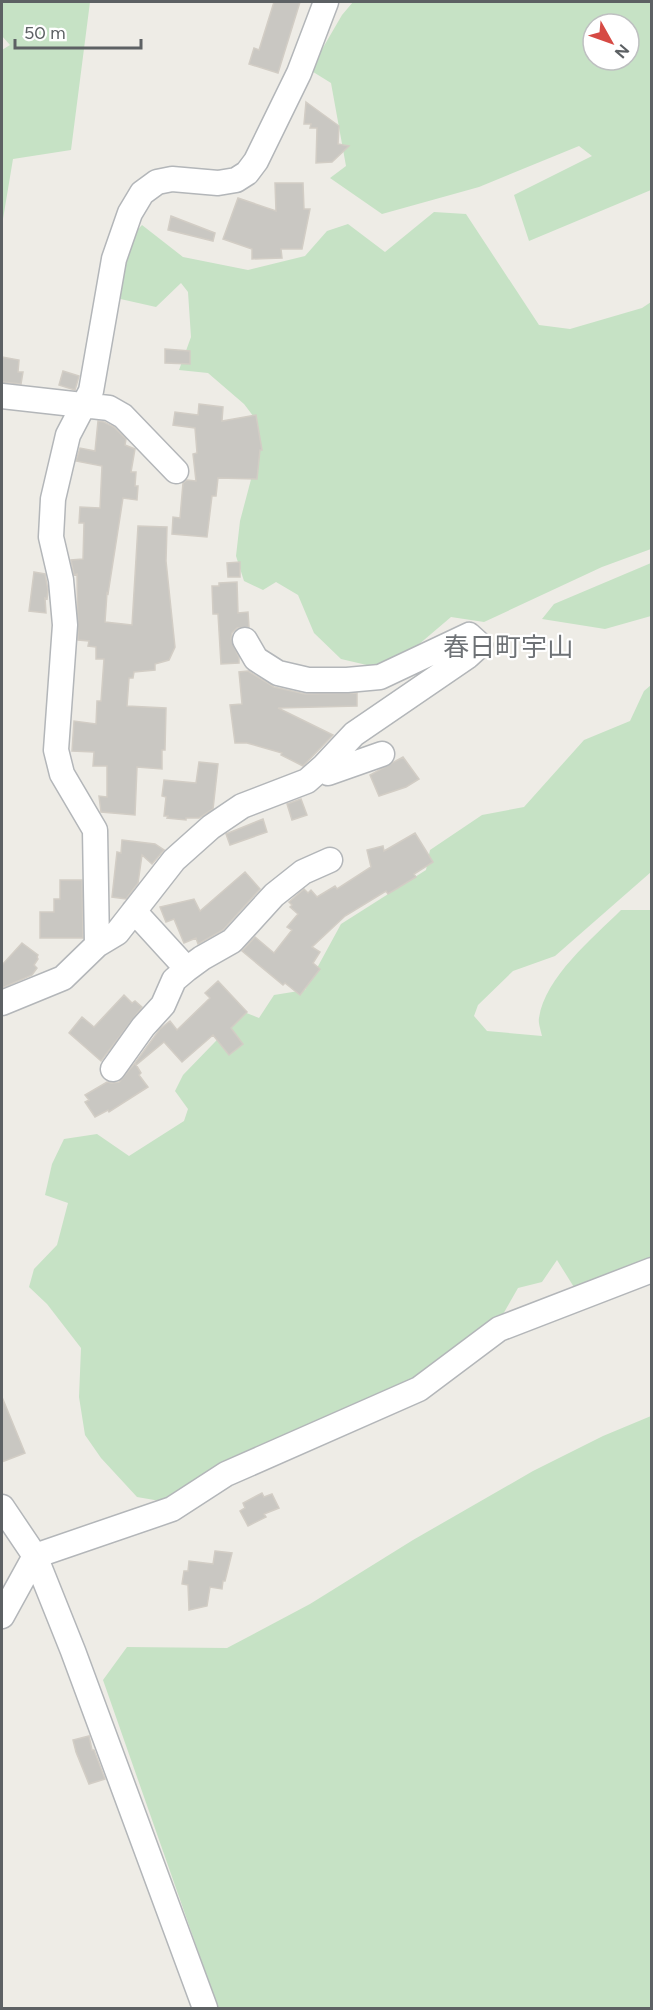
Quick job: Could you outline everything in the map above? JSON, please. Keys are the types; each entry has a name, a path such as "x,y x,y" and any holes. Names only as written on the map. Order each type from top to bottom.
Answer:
{"street":[{"path":"97,945 95,830 62,774 56,750 65,625 61,579 51,537 53,500 68,435 91,391 114,259 130,213 142,194 157,182 172,179 218,183 236,180 247,172 256,160 299,73 326,2"},
{"path":"2,396 109,408 123,416 176,471"},
{"path":"2,1003 63,978 97,945 117,933 174,860 211,827 242,806 307,781 354,734 468,656 480,645 469,635 380,677 308,680 278,673 256,658 245,640"},
{"path":"324,766 328,773 382,754"},
{"path":"113,1069 142,1027 163,1005 174,980 202,958 232,941 274,895 303,872 330,860"},
{"path":"134,911 187,969"},
{"path":"2,1616 35,1556 172,1509 226,1474 420,1389 499,1329 651,1270"},
{"path":"2,1507 35,1556 73,1651 205,2008"}],"green space":[{"path":"2,2 90,2 71,150 13,159 2,225 2,50 10,45 2,36"},
{"path":"353,2 651,2 651,190 529,241 514,195 592,156 579,146 479,187 382,214 330,178 346,166 331,83 310,70 342,15"},
{"path":"434,212 466,214 539,325 570,329 642,308 651,302 651,549 602,567 484,622 451,617 404,657 371,666 341,659 314,633 298,595 276,582 263,590 244,581 236,556 240,521 258,453 257,421 244,404 208,373 179,370 191,337 188,292 181,283 156,307 116,298 127,241 142,225 183,257 248,270 305,256 327,231 348,224 385,252"},
{"path":"651,563 651,616 605,629 542,619 554,604"},
{"path":"651,685 651,872 555,956 513,971 478,1005 474,1016 487,1031 542,1036 539,1020 543,1003 550,988 572,959 621,910 651,910 651,1266 577,1292 557,1260 542,1282 518,1288 498,1323 414,1386 166,1502 137,1497 101,1458 85,1435 79,1397 81,1348 47,1304 29,1287 34,1269 57,1245 68,1203 45,1195 52,1164 64,1139 97,1134 129,1156 184,1121 188,1109 175,1091 183,1075 244,1012 259,1018 274,995 305,990 341,924 426,870 430,850 482,815 524,807 584,740 630,721 644,691"},
{"path":"651,1416 651,2008 218,2008 103,1680 127,1647 227,1648 310,1604 413,1540 533,1471 603,1436"}],"building":[{"path":"274,2 300,2 278,73 249,64 254,48 259,50"},
{"path":"306,102 339,126 338,144 349,146 332,162 316,163 317,128 310,128 311,124 304,124"},
{"path":"275,183 303,183 304,209 310,209 302,249 281,249 282,258 252,259 252,249 223,239 238,198 276,211"},
{"path":"171,216 215,233 213,241 168,230"},
{"path":"165,349 190,351 190,364 165,363"},
{"path":"2,357 19,360 18,372 23,372 21,384 2,382"},
{"path":"63,371 79,376 75,390 59,385"},
{"path":"199,404 223,407 222,421 256,415 262,450 260,450 257,479 218,478 216,496 212,496 207,537 172,534 173,517 180,518 183,483 187,480 196,481 193,454 197,453 195,428 173,425 175,412 198,415"},
{"path":"98,421 114,427 126,439 125,445 135,449 131,472 136,472 135,486 138,486 137,500 123,498 107,593 105,622 132,625 138,526 167,527 166,561 175,647 169,660 155,664 155,670 134,672 133,678 129,678 127,706 166,708 165,750 162,750 162,769 137,767 135,815 101,812 99,796 107,797 107,766 93,766 94,752 72,751 74,721 96,724 97,701 101,701 104,659 96,659 96,647 88,646 89,641 78,640 77,574 74,575 71,560 83,559 84,523 79,523 80,507 100,508 102,466 76,461 80,448 95,451"},
{"path":"240,562 240,577 228,577 227,563"},
{"path":"34,572 45,574 48,590 47,599 45,598 46,613 29,611"},
{"path":"237,582 238,613 248,612 249,627 237,628 232,633 231,639 239,663 221,664 218,614 213,614 212,586 219,586 219,583"},
{"path":"248,671 274,687 305,694 357,693 357,706 278,708 333,735 303,766 281,755 282,753 247,743 235,743 230,705 242,704 239,672"},
{"path":"403,757 419,779 406,787 379,796 370,775"},
{"path":"199,762 218,764 213,809 199,818 186,818 186,820 167,818 168,816 164,816 166,797 162,796 164,780 196,783"},
{"path":"301,799 307,815 292,820 287,804"},
{"path":"263,819 267,832 230,845 226,834"},
{"path":"415,833 433,862 414,874 416,877 388,894 386,891 345,916 312,947 320,952 313,963 320,969 300,995 285,983 283,985 242,951 255,937 274,953 292,930 287,927 298,914 290,907 292,905 289,902 304,889 308,893 311,890 317,897 335,886 337,889 371,867 367,850 383,846 384,851"},
{"path":"122,840 155,844 164,850 152,864 142,855 138,883 126,899 112,897 117,852 121,853"},
{"path":"245,872 260,889 223,930 198,944 196,938 184,943 174,919 166,922 160,907 194,899 200,911"},
{"path":"60,880 82,880 83,938 40,938 40,912 54,912 54,899 60,899"},
{"path":"22,943 38,955 34,965 37,968 32,975 2,988 2,965"},
{"path":"218,981 247,1012 231,1028 243,1044 229,1055 213,1035 182,1062 164,1042 136,1065 135,1063 160,1029 170,1021 177,1030 210,998 205,993"},
{"path":"124,995 132,1003 135,1001 142,1007 101,1061 69,1033 82,1017 94,1027"},
{"path":"135,1063 141,1073 139,1075 148,1087 109,1112 108,1110 95,1117 85,1102 89,1100 85,1095 107,1082 119,1082"},
{"path":"2,1397 25,1453 2,1462"},
{"path":"262,1493 264,1497 272,1494 279,1508 264,1514 266,1517 248,1526 240,1511 245,1508 243,1503"},
{"path":"215,1551 232,1553 222,1589 210,1587 207,1606 189,1610 188,1585 182,1584 184,1571 188,1571 189,1561 213,1564"},
{"path":"89,1736 92,1750 94,1750 105,1779 89,1784 73,1740"}],"district":[{"name":"春日町宇山","path":"508,647"}]}
